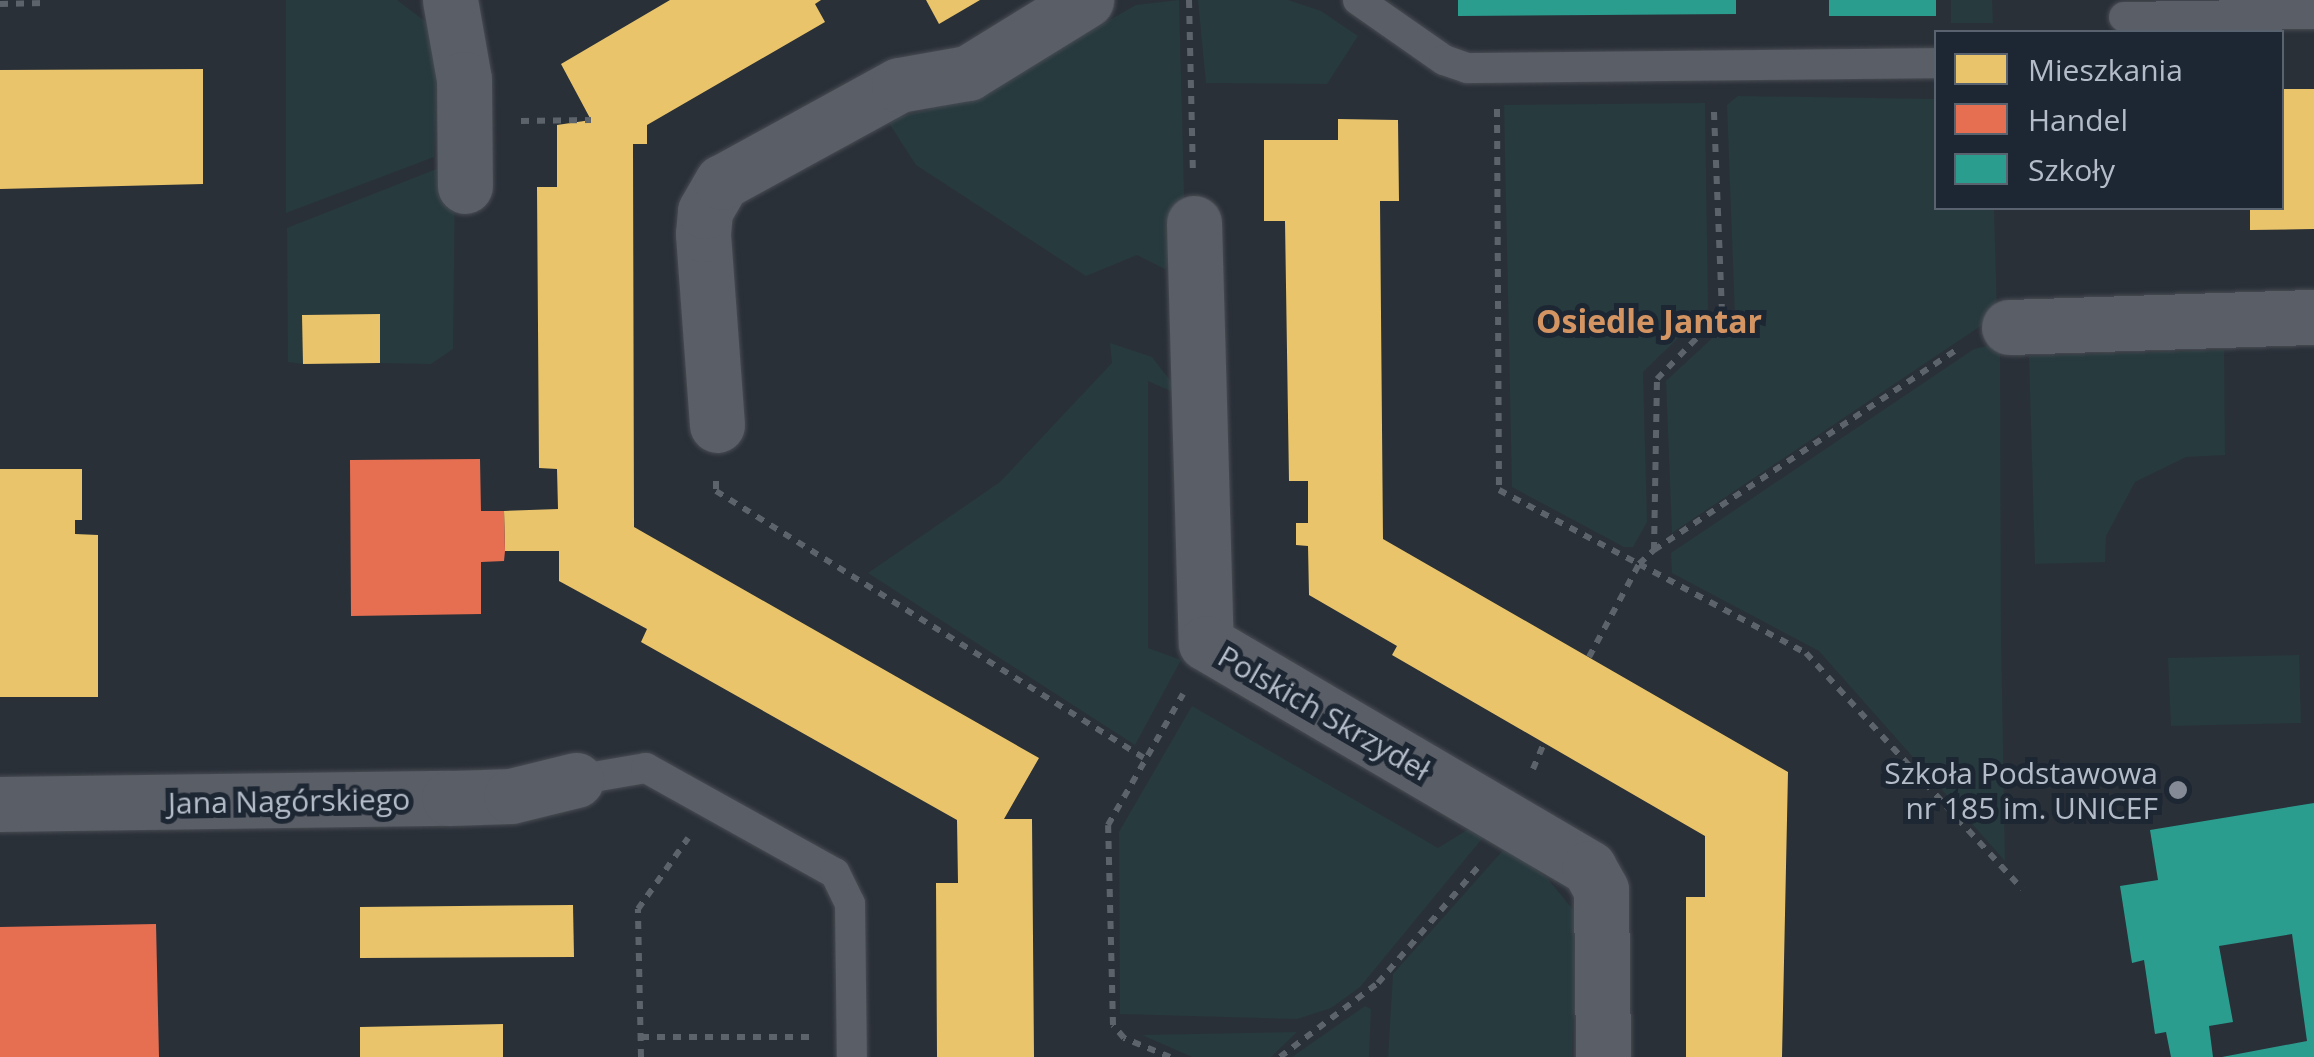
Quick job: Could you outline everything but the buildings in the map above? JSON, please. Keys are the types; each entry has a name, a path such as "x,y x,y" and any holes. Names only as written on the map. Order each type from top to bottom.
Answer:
{"street":[{"path":"450,0 460,34 465,186"},
{"path":"717,424 703,234 706,211 722,182 899,85 968,73 1086,0"},
{"name":"Polskich Skrzydeł","path":"1194,223 1202,622 1210,651 1579,858 1597,877 1604,1057"},
{"path":"2008,327 2314,317"},
{"name":"Jana Nagórskiego","path":"0,804 512,796 576,780"}],"lane":[{"path":"1358,0 1444,60 1496,67 1934,63"},
{"path":"2124,18 2314,14"},
{"path":"576,780 646,768 844,882 850,904 852,1047"}],"path":[{"path":"1189,0 1194,223"},
{"path":"0,4 44,4"},
{"path":"1654,550 1656,378 1722,312 1711,64"},
{"path":"1496,67 1500,490 1806,653 2022,888"},
{"path":"465,121 591,120"},
{"path":"1589,657 1639,564 1654,550 1991,326 2008,327"},
{"path":"717,424 716,490 1144,758"},
{"path":"1170,1057 1124,1038 1113,1025 1108,825 1210,651"},
{"path":"642,1057 638,909 712,805"},
{"path":"1280,1057 1378,982 1470,879 1511,819"},
{"path":"641,1037 852,1047"}],"green space":[{"path":"286,0 397,0 438,31 434,157 286,213"},
{"path":"1179,0 1185,230 1165,269 1137,255 1086,276 916,165 887,120 970,99 1136,5"},
{"path":"1198,0 1288,0 1321,11 1358,36 1327,84 1206,83"},
{"path":"1951,0 1992,0 1993,23 1951,23"},
{"path":"1738,96 1934,99 1934,210 1994,210 1997,315 1672,533 1666,381 1735,317 1727,105"},
{"path":"1705,103 1708,309 1643,372 1647,522 1633,547 1624,547 1512,487 1504,105"},
{"path":"439,168 455,183 453,349 431,364 380,363 379,314 303,315 303,364 288,362 287,228"},
{"path":"1110,343 1152,357 1182,396 1148,381 1148,648 1181,660 1135,745 868,573 1000,482 1112,363"},
{"path":"2000,343 2005,861 1819,651 1672,573 1671,553 1974,349"},
{"path":"2224,350 2225,455 2186,457 2135,482 2106,536 2105,562 2035,564 2029,356"},
{"path":"2299,655 2301,723 2171,726 2168,658"},
{"path":"1192,706 1438,848 1472,827 1485,835 1360,987 1331,1008 1297,1019 1120,1014 1119,832"},
{"path":"1506,847 1547,878 1575,912 1572,1057 1388,1057 1393,974"},
{"path":"1365,1006 1371,1009 1369,1057 1292,1057"},
{"path":"1297,1032 1271,1057 1192,1057 1142,1035"}],"place":[{"name":"Szkoła Podstawowa nr 185 im. UNICEF","path":"2178,790"}],"district":[{"name":"Osiedle Jantar","path":"1649,321"}]}
